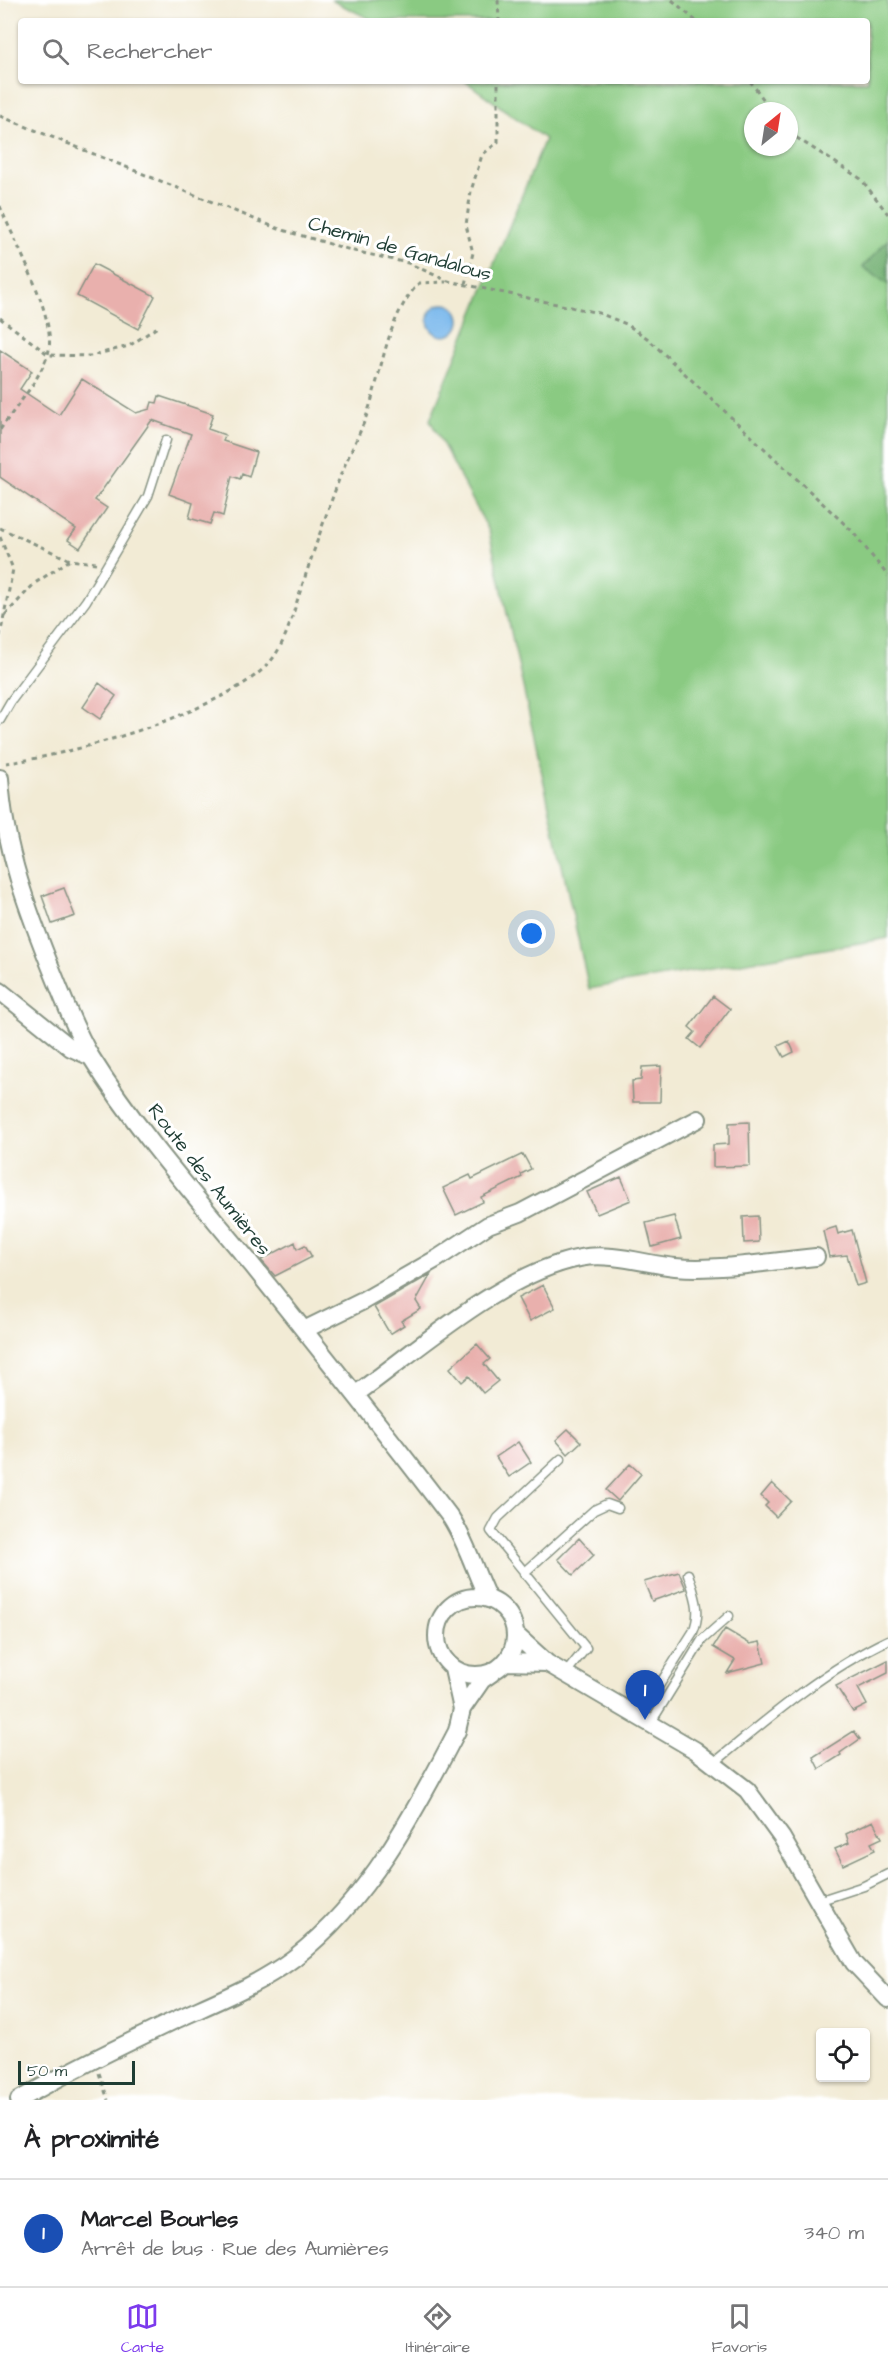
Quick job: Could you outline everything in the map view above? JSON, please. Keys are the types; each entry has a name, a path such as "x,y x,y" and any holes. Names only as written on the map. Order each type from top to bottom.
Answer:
{"street":[{"name":"Route des Aumières","path":"0,778 6,835 17,874 40,941 79,1035 91,1057 165,1158 356,1394 451,1518 462,1534 470,1562 488,1599"},
{"path":"0,991 71,1048 91,1057"},
{"path":"304,1330 363,1301 488,1225 520,1212 698,1119"},
{"path":"356,1394 474,1308 529,1274 582,1258 633,1260 676,1267 816,1257"},
{"path":"456,1602 470,1562"},
{"path":"19,2100 94,2059 257,1982 315,1940 351,1903 381,1861 452,1741 462,1708 482,1680 500,1666 514,1644 515,1634 507,1612 488,1599 477,1597 456,1602 446,1610 439,1622 436,1635 441,1654 453,1669 462,1708"},
{"path":"515,1634 547,1663 645,1720 713,1764 747,1790 782,1838 854,1963 888,1999"},
{"path":"453,1669 473,1676 500,1666 547,1663"}],"lane":[{"path":"0,720 11,701 86,602 106,564 148,496 166,440"},
{"path":"561,1459 498,1518 491,1531 586,1648 565,1674"},
{"path":"524,1573 594,1510 607,1504 618,1508"},
{"path":"645,1720 698,1621 699,1608 688,1574"},
{"path":"645,1720 702,1640 729,1616"},
{"path":"713,1764 841,1666 888,1640"},
{"path":"817,1901 864,1886 888,1874"}],"path":[{"path":"498,0 500,18"},
{"path":"672,0 693,18"},
{"path":"465,285 473,254 466,225 471,191 483,155 498,142 498,84"},
{"path":"752,84 765,102"},
{"name":"Chemin de Gandalous","path":"0,116 279,229 354,251 408,263 448,281 599,313 626,324 648,338 852,531 888,576"},
{"path":"798,139 861,179 888,214"},
{"path":"0,206 36,283 47,325 49,355 32,386 0,430"},
{"path":"0,764 32,760 123,735 206,705 256,674 271,661 288,629 336,486 366,417 391,330 405,299 419,283 448,281"},
{"path":"0,318 49,355 90,356 129,346 159,327"},
{"path":"0,528 69,560 106,564"},
{"path":"0,537 13,569 0,636"},
{"path":"5,616 35,584 69,560"},
{"path":"94,2059 108,2100"}],"green space":[{"path":"331,0 888,0 888,240 864,267 888,284 888,938 589,989 489,531 430,420 545,139 469,84 870,84 870,18 368,18"},
{"path":"888,240 888,284 863,267"}],"water":[{"path":"444,304 455,309 460,320 455,331 444,336 433,331 428,320 433,309"}],"building":[{"path":"94,264 155,296 138,329 77,296"},
{"path":"0,350 32,371 20,389 59,415 82,379 136,413 150,409 152,402 157,403 159,396 213,414 208,429 225,435 223,441 256,452 249,477 242,474 240,479 232,476 223,516 214,513 210,524 189,518 193,503 169,494 191,434 152,420 95,500 107,508 80,548 68,540 76,529 0,477"},
{"path":"99,683 116,696 100,719 83,707"},
{"path":"64,888 75,916 52,924 42,896"},
{"path":"713,996 730,1009 700,1048 689,1039 695,1032 689,1027"},
{"path":"789,1041 794,1052 784,1057 778,1046"},
{"path":"661,1066 660,1102 633,1102 632,1081 641,1080 642,1067"},
{"path":"749,1122 750,1166 713,1167 713,1145 729,1144 729,1123"},
{"path":"523,1154 531,1169 521,1174 522,1177 481,1197 483,1202 456,1215 443,1188 470,1175 472,1179"},
{"path":"621,1177 631,1200 597,1214 587,1192"},
{"path":"674,1216 681,1239 652,1247 646,1223"},
{"path":"758,1216 759,1242 744,1243 743,1217"},
{"path":"836,1227 838,1234 852,1230 866,1283 856,1286 847,1255 829,1257 823,1231"},
{"path":"295,1242 297,1249 305,1245 312,1257 275,1276 261,1260"},
{"path":"431,1274 416,1301 421,1309 401,1321 404,1325 390,1334 374,1307"},
{"path":"543,1285 555,1308 530,1321 518,1298"},
{"path":"477,1344 490,1359 484,1364 498,1381 483,1393 469,1376 462,1382 450,1368"},
{"path":"568,1429 581,1442 568,1454 556,1440"},
{"path":"518,1442 531,1462 509,1477 496,1457"},
{"path":"630,1464 641,1474 618,1501 606,1490"},
{"path":"772,1483 791,1501 776,1517 765,1506 768,1503 761,1496"},
{"path":"579,1538 594,1555 573,1575 558,1559"},
{"path":"679,1572 686,1589 652,1601 644,1582"},
{"path":"725,1629 750,1644 760,1642 765,1663 727,1673 735,1660 713,1647"},
{"path":"888,1660 888,1673 858,1688 867,1705 853,1712 836,1686"},
{"path":"854,1731 860,1739 819,1769 813,1757"},
{"path":"873,1821 882,1838 871,1843 875,1850 843,1865 835,1849 849,1843 846,1834"}],"place":[{"name":"Marcel Bourles","path":"645,1720"}]}
